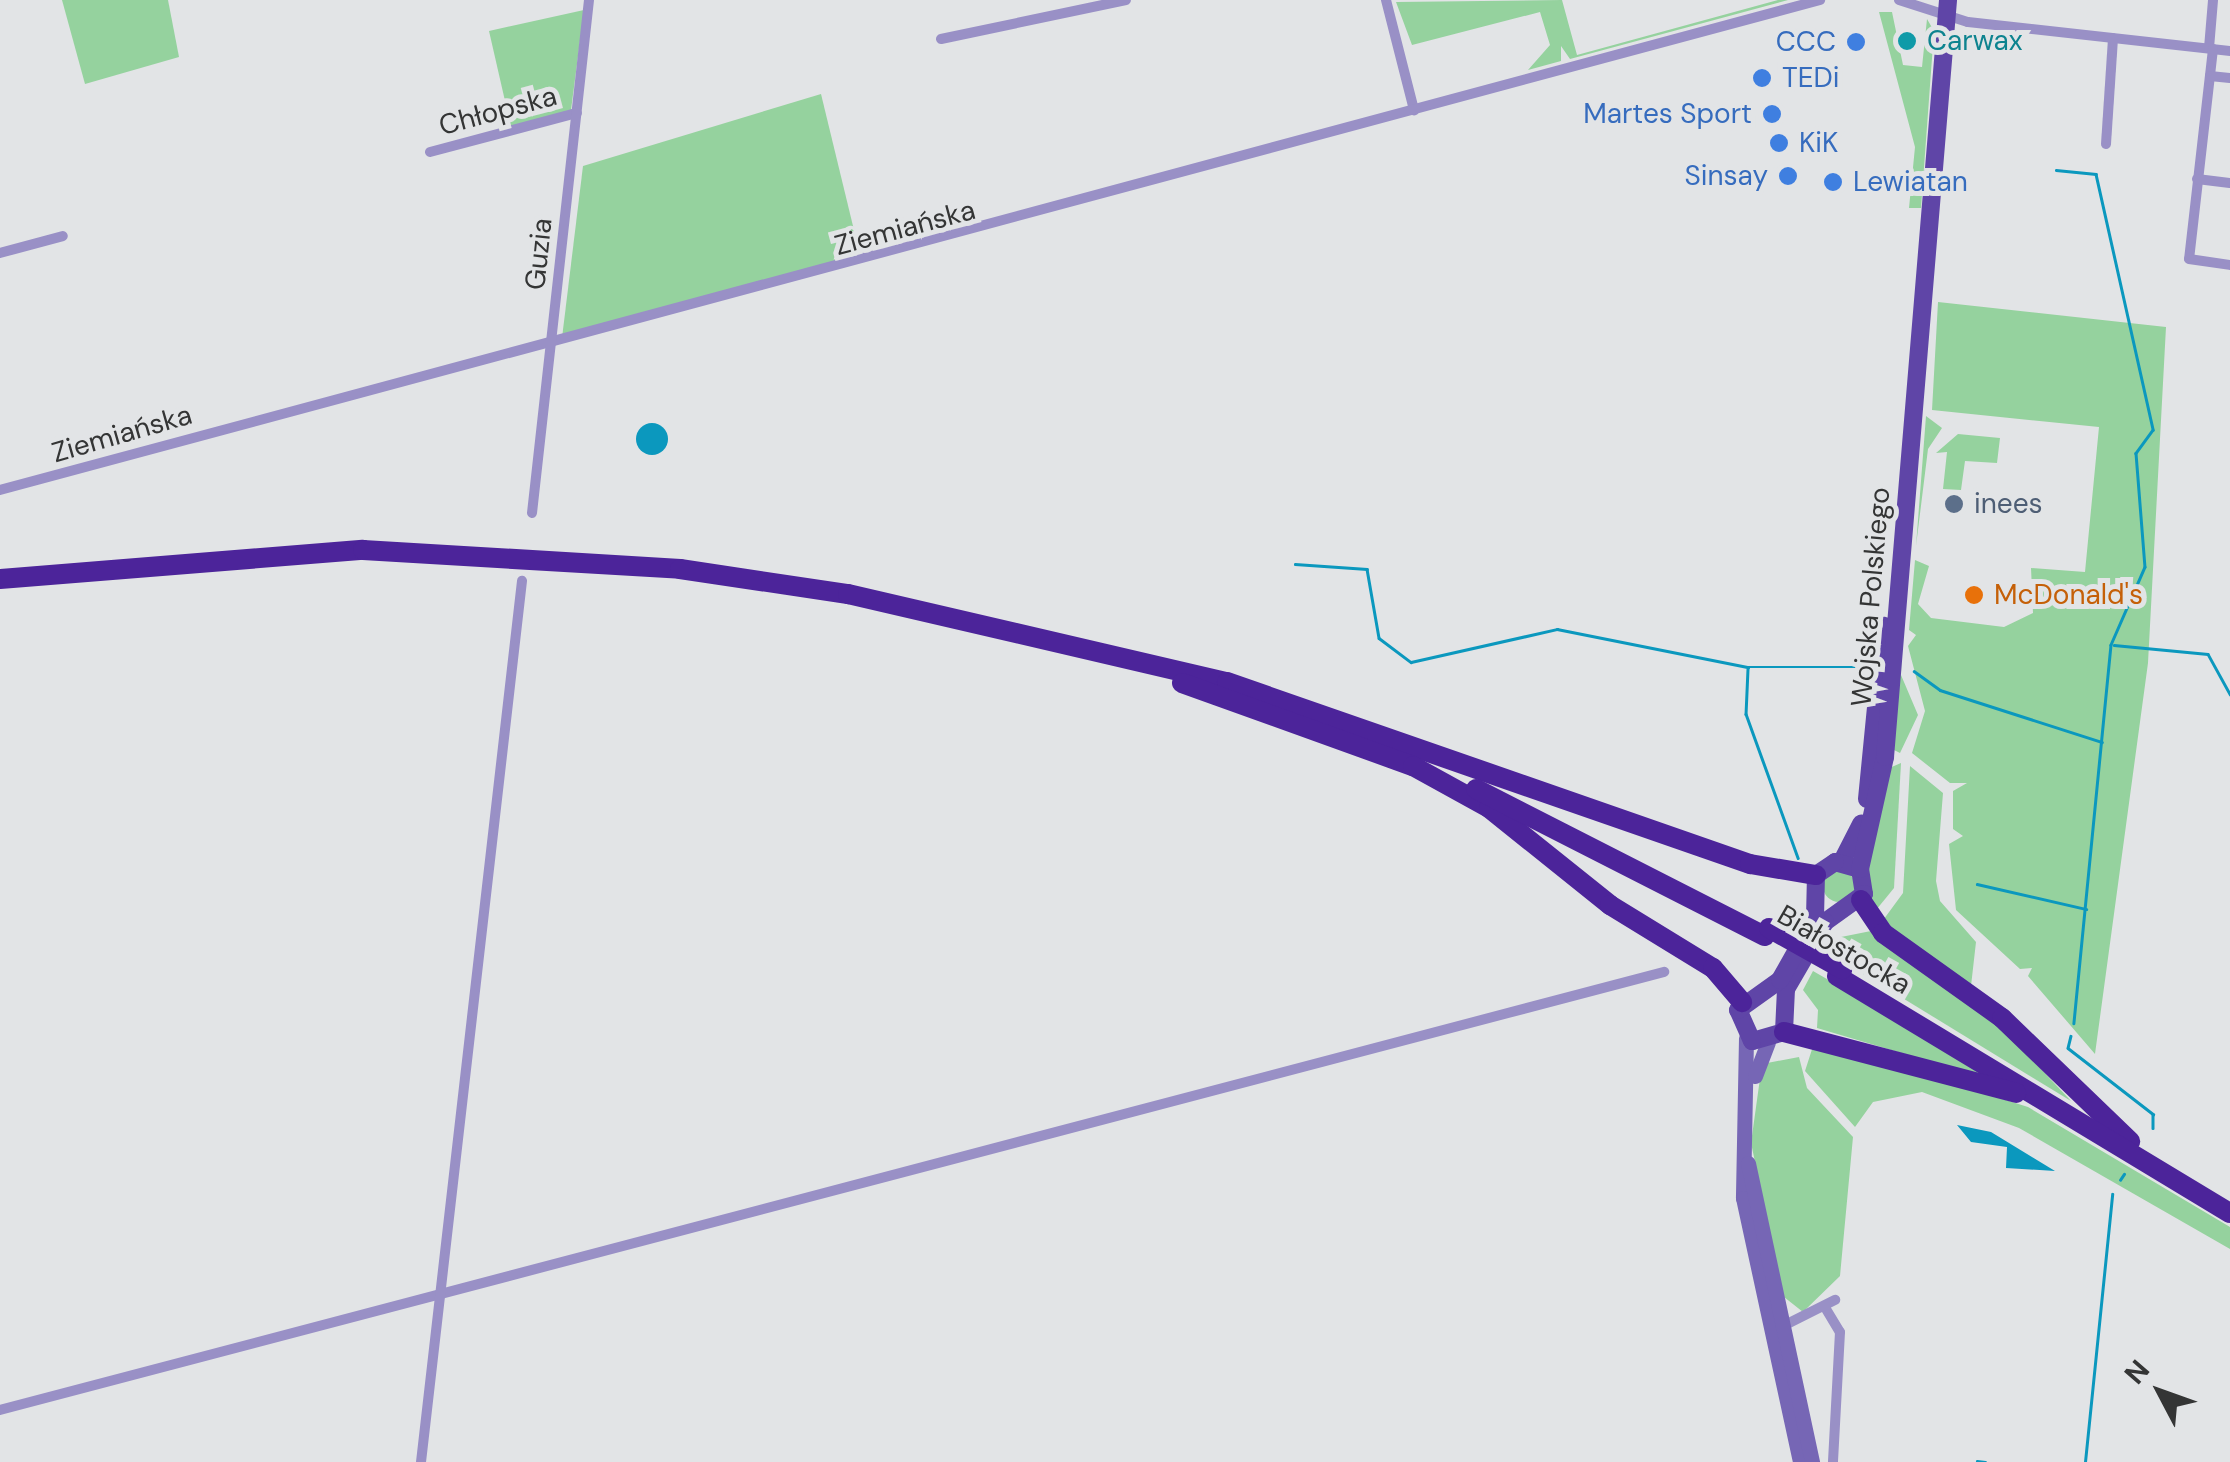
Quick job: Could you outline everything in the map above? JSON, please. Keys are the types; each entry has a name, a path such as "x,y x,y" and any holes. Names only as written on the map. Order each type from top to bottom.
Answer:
{"highway":[{"path":"0,580 214,556 510,556 848,594 1227,682 1434,760 1760,867 1816,874"},
{"path":"1081,647 1413,766 1489,808 1610,905 1714,968 1742,1002"},
{"name":"Białostocka","path":"1434,760 1767,932 2230,1200"},
{"name":"Białostocka","path":"1413,766 1552,824 1767,932"},
{"path":"1861,900 1883,933 1993,1010 2130,1141"},
{"name":"Białostocka","path":"1840,973 2230,1213"},
{"path":"1776,1037 1966,1077 2064,1113"}],"main road":[{"name":"Wojska Polskiego","path":"1842,861 1867,802 1896,551 1948,9"},
{"name":"Wojska Polskiego","path":"1861,900 1860,869 1885,756 1896,551"},
{"path":"1800,1462 1781,1326 1748,1160 1776,1037 1784,981 1815,918 1816,874 1842,861 1860,869"},
{"path":"1812,1462 1738,1158 1746,1038 1736,1023 1742,1002 1784,981 1825,922 1861,900"},
{"path":"1746,1038 1776,1037"}],"street":[{"name":"Guzia","path":"532,513 589,0"},
{"path":"941,38 1126,0"},
{"path":"1386,0 1414,110"},
{"name":"Ziemiańska","path":"0,490 551,347 1820,0"},
{"path":"1899,0 2113,38 2230,51"},
{"path":"2213,0 2210,76 2189,258 2230,264"},
{"path":"2106,144 2113,38"},
{"path":"2210,76 2230,78"},
{"name":"Chłopska","path":"430,152 576,114"},
{"path":"2197,179 2230,183"},
{"path":"0,253 64,236"},
{"path":"421,1462 522,582"},
{"path":"0,1410 1664,972"},
{"path":"1781,1326 1826,1310 1834,1300"},
{"path":"1826,1310 1840,1332 1833,1462"}],"green space":[{"path":"62,0 168,0 179,57 85,84"},
{"path":"1562,0 1577,55 1788,0 1570,59 1561,46 1561,61 1528,70 1550,45 1540,12 1412,45 1396,2"},
{"path":"584,10 571,110 511,127 489,31"},
{"path":"1879,12 1892,12 1903,65 1922,67 1927,19 1934,31 1921,208 1909,208 1915,147"},
{"path":"821,94 861,259 562,338 583,166"},
{"path":"1938,302 2166,327 2148,663 2095,1054 2028,976 2032,968 2020,969 1956,910 1949,844 1963,836 1953,829 1953,791 1967,783 1950,783 1912,753 1925,711 1908,646 1916,635 1909,630 1915,560 1929,566 1918,604 1931,618 2004,627 2033,613 2031,568 2085,572 2099,427 1932,410"},
{"path":"1926,416 1942,428 1928,449 1916,546"},
{"path":"1958,434 2000,438 1997,463 1965,461 1961,490 1943,489 1947,452 1936,453"},
{"path":"1902,635 1901,675 1918,715 1900,753 1894,750"},
{"path":"1901,763 1894,888 1872,915 1865,860 1887,769"},
{"path":"1910,766 1943,793 1936,881 1940,901 1976,942 1971,986 1881,923 1903,893"},
{"path":"1839,870 1850,875 1855,886 1850,897 1839,902 1828,897 1823,886 1828,875"},
{"path":"1871,931 2008,1034 2071,1101 1824,950 1831,939"},
{"path":"1813,971 2006,1084 1817,1028 1818,1010 1803,990"},
{"path":"1815,1040 2028,1107 2230,1227 2230,1249 2019,1128 1922,1092 1873,1102 1855,1127 1805,1071"},
{"path":"1799,1057 1807,1088 1853,1137 1840,1276 1803,1312 1784,1297 1751,1143 1762,1064"}],"water":[{"path":"652,423 663,428 668,439 663,450 652,455 641,450 636,439 641,428"},
{"path":"1957,1125 1991,1132 2055,1171 2006,1168 2007,1147 1971,1142"}],"waterway":[{"path":"2056,170 2096,174 2153,430 2136,453 2145,567 2111,645 2074,1023"},
{"path":"1295,564 1367,569 1379,638 1411,662 1557,629 1748,667 1870,667"},
{"path":"2114,645 2208,654 2230,694"},
{"path":"1748,669 1746,714 1798,858"},
{"path":"1914,671 1940,690 2102,742"},
{"path":"1977,884 2086,909"},
{"path":"2071,1036 2068,1048 2153,1114 2153,1128"},
{"path":"2120,1180 2124,1174"},
{"path":"2085,1462 2112,1194"},
{"path":"1977,1461 1985,1462"}],"place":[{"name":"Carwax","path":"1907,41"},
{"name":"CCC","path":"1856,42"},
{"name":"TEDi","path":"1762,78"},
{"name":"Martes Sport","path":"1772,114"},
{"name":"KiK","path":"1779,143"},
{"name":"Sinsay","path":"1788,176"},
{"name":"Lewiatan","path":"1833,182"},
{"name":"inees","path":"1954,504"},
{"name":"McDonald's","path":"1974,595"}]}
